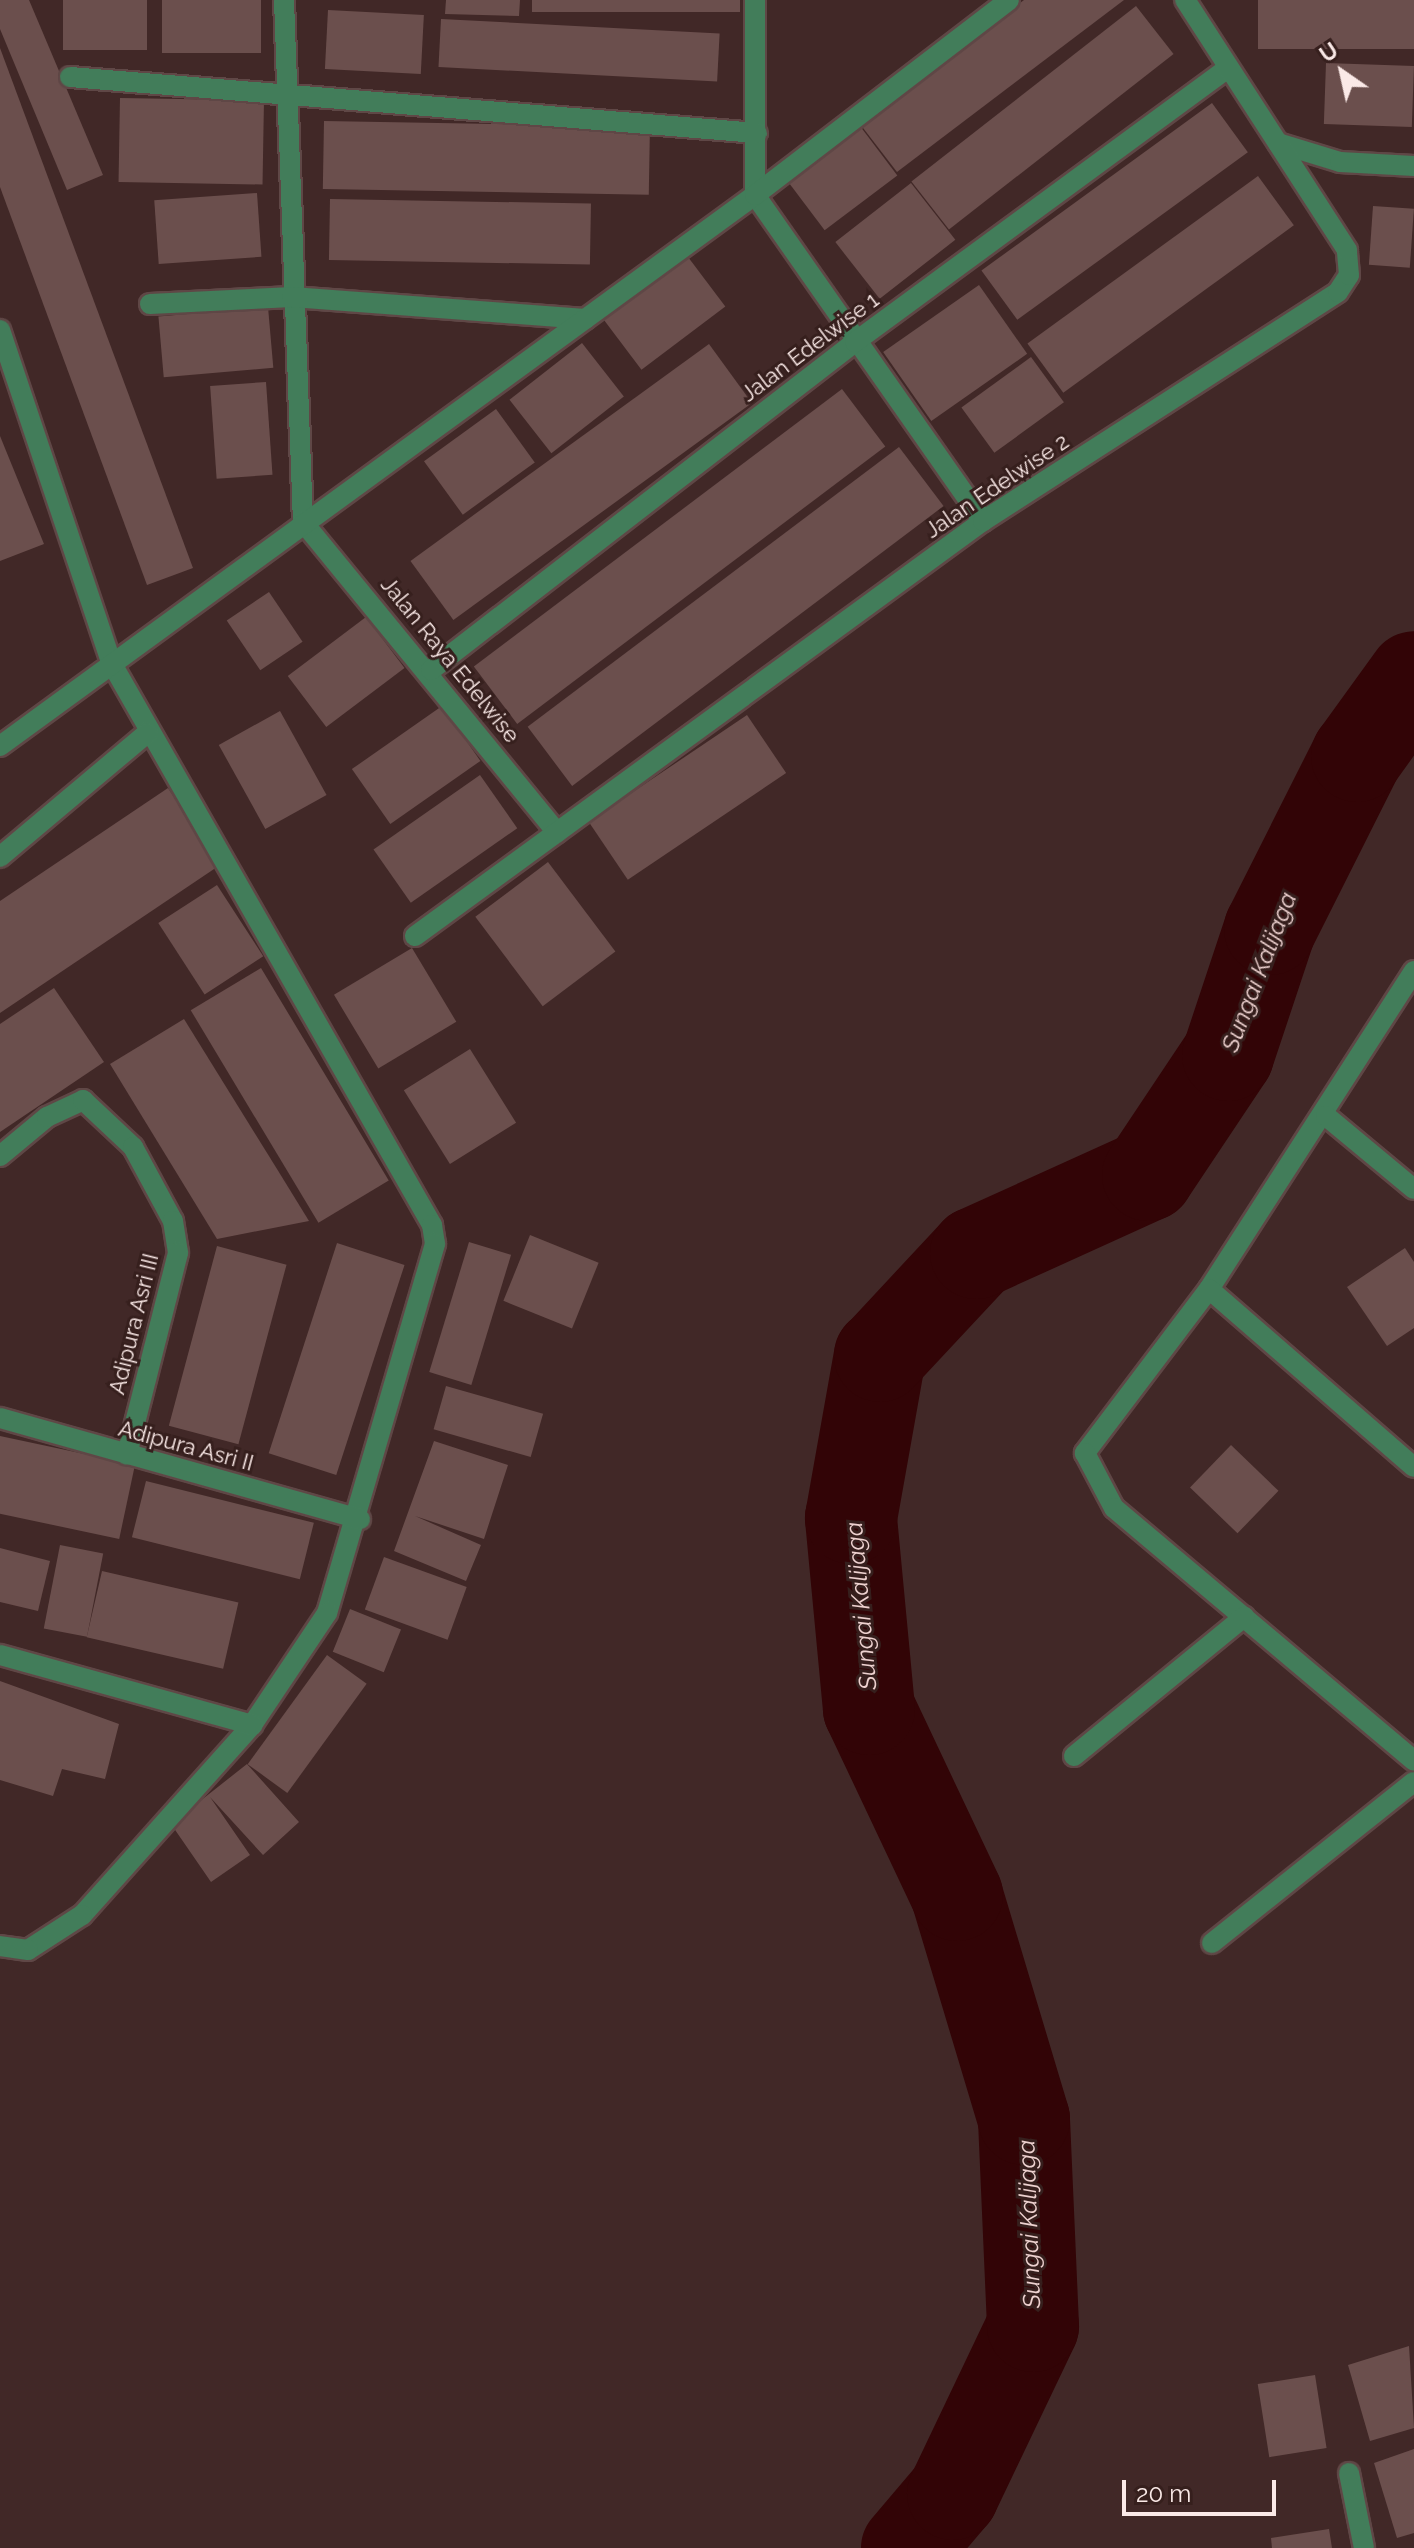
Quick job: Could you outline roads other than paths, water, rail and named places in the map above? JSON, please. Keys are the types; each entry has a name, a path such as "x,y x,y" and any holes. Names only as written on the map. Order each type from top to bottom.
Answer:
{"street":[{"path":"284,0 292,297 303,522"},
{"path":"755,0 755,195 983,521"},
{"path":"0,746 755,195 1009,0"},
{"name":"Jalan Edelwise 2","path":"415,936 983,521 1338,292 1349,275 1347,250 1278,143 1225,70 1185,0"},
{"name":"Jalan Edelwise 1","path":"431,670 855,342 1225,70"},
{"path":"70,77 286,98 757,133"},
{"path":"1278,143 1340,162 1414,166"},
{"path":"150,304 292,297 585,319"},
{"path":"0,330 112,664 147,733 432,1225 434,1265 360,1519 327,1613 252,1725 82,1915 28,1950 0,1946"},
{"name":"Jalan Raya Edelwise","path":"303,522 431,670 557,832"},
{"path":"0,857 147,733"},
{"path":"1414,971 1326,1116 1209,1289 1085,1453 1114,1508 1414,1761"},
{"name":"Adipura Asri III","path":"0,1156 66,1104 83,1100 133,1147 173,1221 178,1253 127,1455"},
{"path":"1326,1116 1414,1189"},
{"path":"1209,1289 1414,1467"},
{"name":"Adipura Asri II","path":"0,1418 360,1519"},
{"path":"1074,1756 1244,1617"},
{"path":"0,1655 252,1725"},
{"path":"1212,1943 1414,1782"},
{"path":"1349,2473 1364,2548"}],"waterway":[{"name":"Sungai Kalijaga","path":"907,2548 953,2494 1033,2326 1024,2119 957,1895 869,1709 851,1518 880,1356 976,1253 1148,1175 1228,1055 1270,929 1357,756 1414,677"}]}
